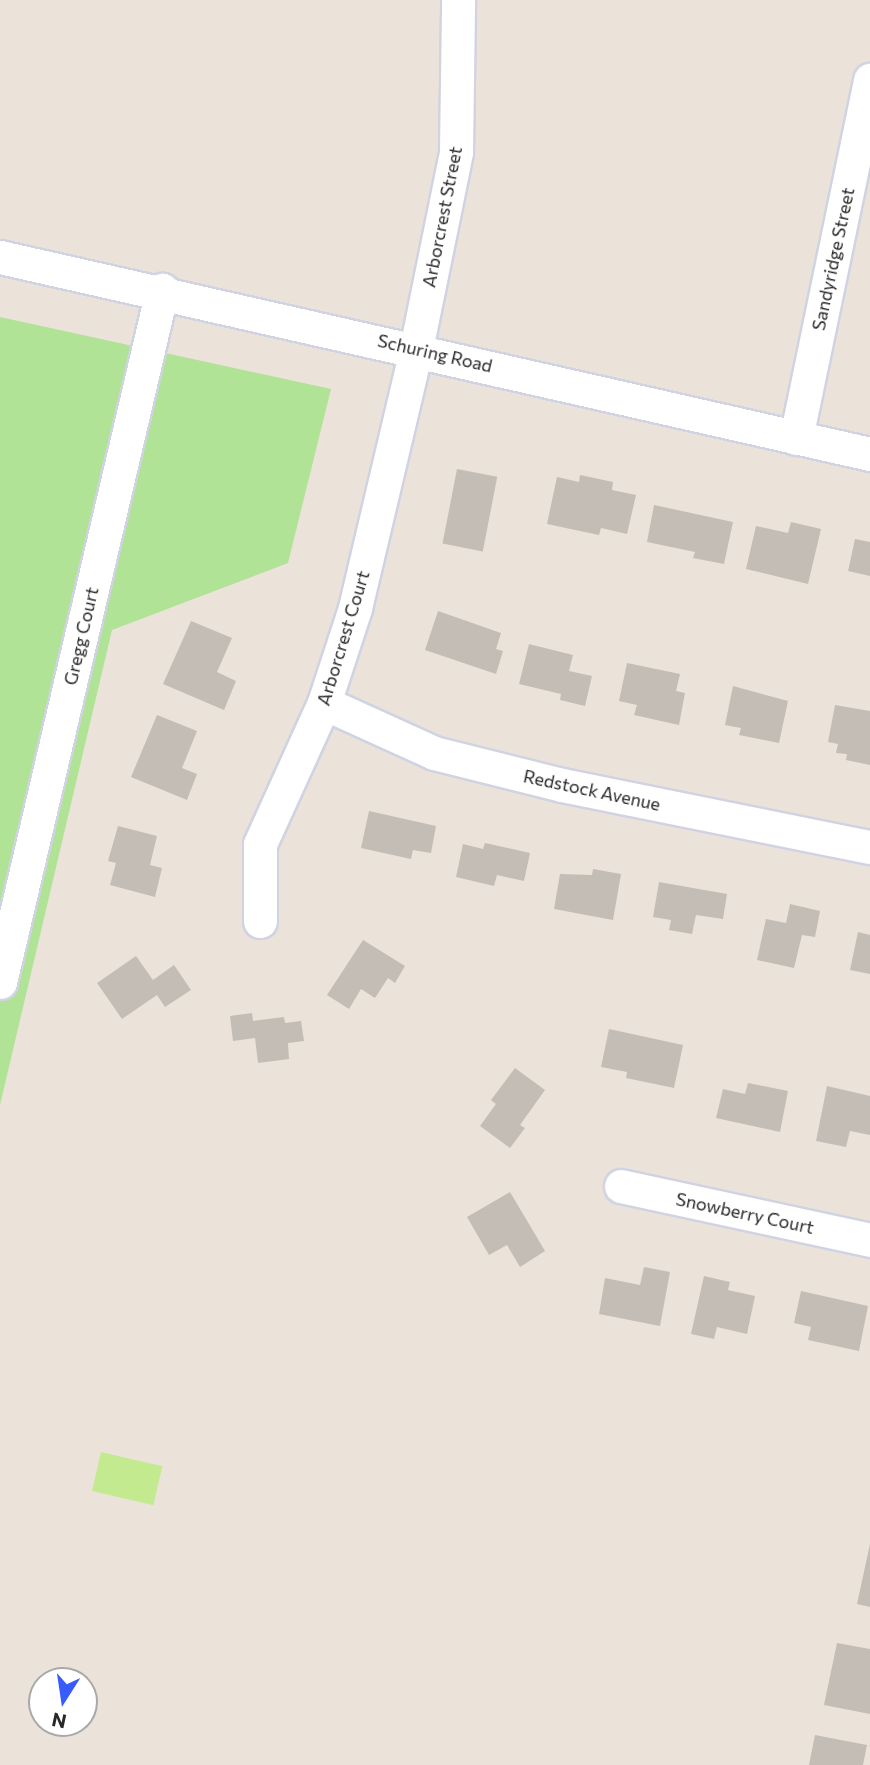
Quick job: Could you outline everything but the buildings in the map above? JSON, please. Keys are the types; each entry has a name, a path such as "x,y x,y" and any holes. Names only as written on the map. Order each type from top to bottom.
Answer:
{"street":[{"name":"Arborcrest Street","path":"416,349 456,152 458,0"},
{"name":"Sandyridge Street","path":"796,438 870,80"},
{"name":"Schuring Road","path":"0,257 162,290 870,454"},
{"name":"Gregg Court","path":"0,982 162,290"},
{"name":"Arborcrest Court","path":"260,921 260,844 324,703 355,608 416,349"},
{"name":"Redstock Avenue","path":"324,703 434,753 562,785 870,847"},
{"name":"Snowberry Court","path":"621,1186 870,1240"}],"green space":[{"path":"0,317 331,389 288,563 112,630 0,1105"},
{"path":"101,1452 162,1466 153,1505 92,1491"}]}
